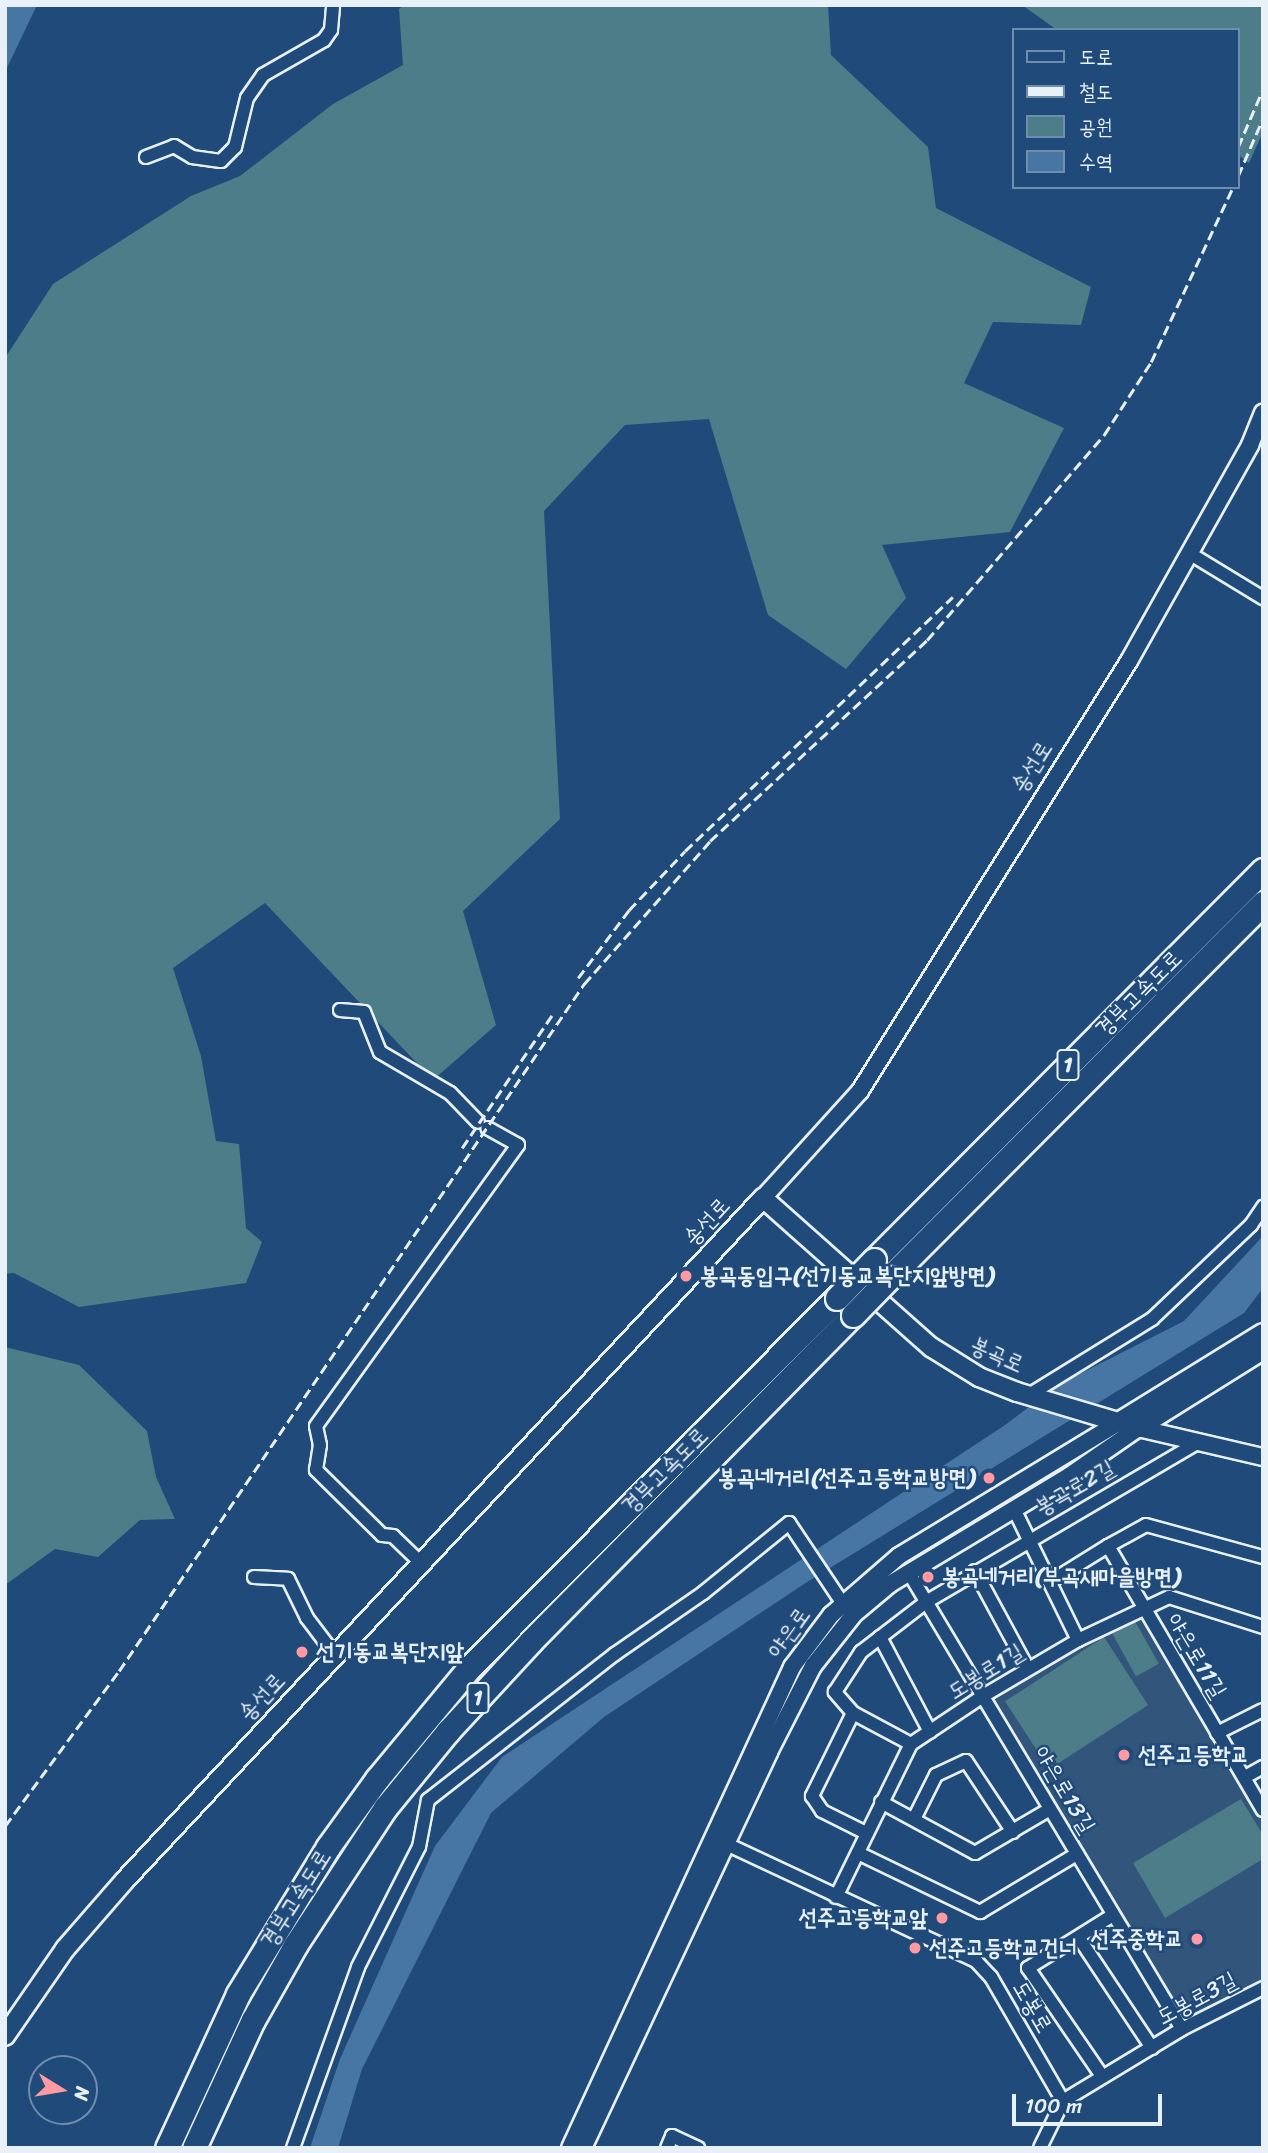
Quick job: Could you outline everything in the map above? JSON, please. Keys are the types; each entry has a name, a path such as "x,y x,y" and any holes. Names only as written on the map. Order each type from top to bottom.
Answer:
{"highway":[{"name":"경부고속도로","path":"167,2148 238,1994 320,1859 377,1779 469,1668 1263,870"},
{"name":"경부고속도로","path":"194,2148 253,2020 290,1955 385,1808 448,1731 530,1642 1263,903"}],"main road":[{"name":"봉곡로","path":"763,1198 931,1347 979,1377 1138,1428"},
{"name":"송선로","path":"5,2036 95,1913 763,1198"},
{"name":"야은로","path":"1119,1422 1263,1333"},
{"name":"야은로","path":"1138,1428 1263,1350"}],"street":[{"path":"146,157 174,146 192,157 221,161 235,147 247,98 263,75 324,40 331,30 333,5"},
{"name":"송선로","path":"763,1198 860,1091 1129,661 1263,412"},
{"path":"1189,553 1263,598"},
{"path":"340,1010 364,1013 380,1052 450,1093 483,1125 517,1145 316,1426 320,1445 316,1470 382,1535 393,1536 422,1564"},
{"path":"1029,1395 1152,1319 1251,1226 1263,1206"},
{"name":"야은로","path":"583,2148 720,1841 792,1667 844,1604 899,1556 1119,1422"},
{"name":"야은로","path":"570,2148 720,1841 813,1666 854,1614 909,1573 1138,1428"},
{"name":"봉곡로","path":"1138,1428 1263,1457"},
{"name":"봉곡로2길","path":"853,1713 835,1692 861,1652 880,1637 926,1602 1028,1538 1197,1443"},
{"path":"1014,1509 1079,1640"},
{"path":"293,2148 358,1967 419,1847 428,1800 615,1654 703,1593 789,1523 844,1604"},
{"path":"1050,1583 1146,1525 1263,1557"},
{"name":"야은로11길","path":"1108,1546 1263,1810"},
{"path":"975,1572 1028,1669"},
{"name":"야은로13길","path":"909,1573 1182,2029"},
{"path":"254,1577 288,1579 307,1618 335,1655"},
{"name":"도봉로1길","path":"911,1744 1028,1669 1142,1607 1169,1597 1263,1627"},
{"path":"880,1637 930,1732"},
{"path":"1217,1733 1263,1710"},
{"path":"836,1897 911,1744 853,1713 812,1796 822,1811 866,1833"},
{"path":"915,1817 936,1775 966,1762 1013,1832"},
{"path":"1245,1777 1263,1767"},
{"path":"1245,1777 1263,1787"},
{"path":"881,1802 915,1817 975,1853 1050,1809"},
{"name":"도봉로","path":"720,1841 976,1961 991,1977 1063,2101"},
{"path":"858,1853 980,1912 1077,1854"},
{"path":"1102,2076 1028,1968 1113,1914"},
{"name":"도봉로3길","path":"1079,1938 1152,2048"},
{"name":"도봉로3길","path":"1063,2101 1182,2029 1263,1988"},
{"path":"1040,2148 1063,2101"},
{"path":"667,2148 672,2136 698,2148"}],"shaded area":[{"path":"1142,1607 1263,1810 1263,1988 1182,2029 983,1696"}],"green space":[{"path":"404,5 828,5 831,55 928,147 936,208 1091,287 1081,325 993,322 964,383 1064,428 1010,532 882,545 906,598 846,669 768,615 709,419 625,425 544,511 560,819 463,911 496,1025 433,1080 265,903 173,968 201,1056 216,1141 239,1144 246,1228 262,1242 246,1283 79,1307 14,1273 5,1274 5,358 53,284 191,196 240,176 333,104 403,65 399,9"},
{"path":"1022,5 1263,5 1263,132 1249,163 1240,156 1240,28 1054,28"},
{"path":"5,1347 79,1365 147,1431 156,1477 175,1519 140,1520 98,1557 55,1549 5,1585"},
{"path":"1135,1621 1159,1664 1136,1676 1112,1634"},
{"path":"1104,1637 1148,1705 1049,1769 1005,1701"},
{"path":"1241,1799 1263,1835 1263,1859 1165,1918 1133,1863"}],"water":[{"path":"6,5 37,5 5,72 5,8"},
{"path":"1263,1236 1263,1288 1244,1313 804,1584 604,1717 491,1813 362,2069 338,2148 310,2148 340,2059 435,1846 502,1757 1005,1425 1060,1384 1184,1321"}],"railway":[{"path":"1240,142 1263,89"},
{"path":"1240,171 1263,118"},
{"path":"5,1826 119,1671 584,984 710,841 927,640 1104,435 1151,362 1232,189"},
{"path":"578,978 629,910 685,851 953,597"},
{"path":"462,1148 552,1015"}],"place":[{"name":"봉곡동입구(선기동교복단지앞방면)","path":"686,1276"},
{"name":"봉곡네거리(선주고등학교방면)","path":"989,1478"},
{"name":"봉곡네거리(부곡새마을방면)","path":"928,1577"},
{"name":"선기동교복단지앞","path":"302,1652"},
{"name":"선주고등학교","path":"1124,1755"},
{"name":"선주고등학교앞","path":"942,1918"},
{"name":"선주중학교","path":"1197,1939"},
{"name":"선주고등학교건너","path":"915,1948"}]}
